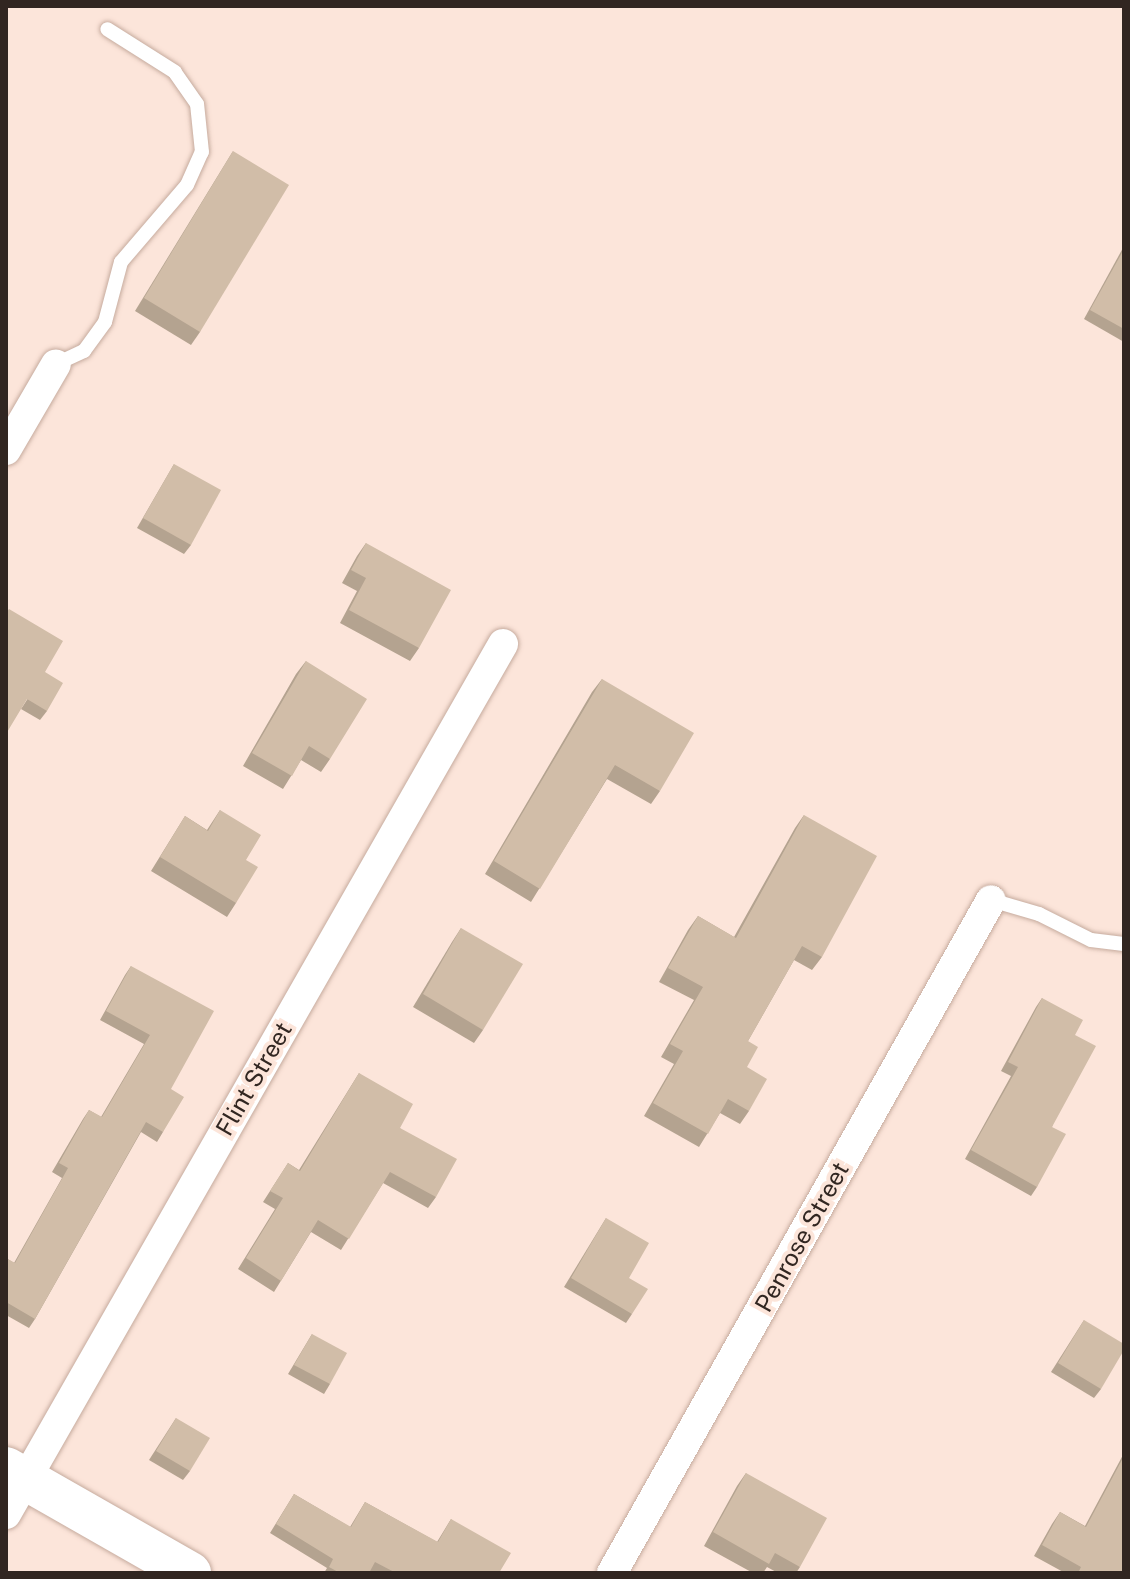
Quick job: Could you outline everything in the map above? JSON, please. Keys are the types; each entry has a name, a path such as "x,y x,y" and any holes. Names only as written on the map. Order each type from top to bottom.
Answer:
{"street":[{"path":"6,450 56,364"},
{"name":"Flint Street","path":"13,1487 503,644"},
{"name":"Penrose Street","path":"612,1573 991,900"},
{"path":"13,1487 190,1573"}],"lane":[{"path":"56,364 84,351 105,322 121,262 187,185 202,152 197,104 175,72 107,29"},
{"path":"991,900 1039,914 1091,940 1124,944"}],"building":[{"path":"233,151 289,185 200,332 144,298"},
{"path":"1124,249 1124,329 1090,310"},
{"path":"174,464 221,490 191,545 143,518"},
{"path":"366,543 451,590 419,648 349,610 366,578 351,570"},
{"path":"9,609 63,641 45,672 63,683 47,711 27,699 6,734 6,613"},
{"path":"306,661 367,699 330,759 309,746 292,776 252,753"},
{"path":"602,679 694,733 660,791 615,765 540,889 494,861"},
{"path":"220,810 261,835 246,860 258,867 236,903 160,857 185,816 208,831"},
{"path":"804,815 877,856 822,957 802,946 748,1041 758,1047 747,1067 767,1079 749,1111 728,1099 708,1134 653,1103 683,1051 670,1044 703,987 668,968 698,916 736,938"},
{"path":"461,928 523,964 483,1030 423,994"},
{"path":"131,966 214,1011 171,1089 184,1097 163,1132 146,1122 35,1319 6,1302 6,1258 15,1263 68,1168 59,1163 89,1110 102,1117 150,1035 106,1011"},
{"path":"1042,998 1083,1020 1075,1035 1096,1046 1052,1127 1066,1134 1037,1187 971,1150 1018,1067 1008,1062"},
{"path":"359,1073 413,1104 400,1128 457,1159 436,1197 390,1172 349,1239 318,1220 281,1281 246,1258 283,1198 270,1191 288,1163 300,1171"},
{"path":"606,1218 649,1243 629,1278 648,1289 632,1314 571,1278"},
{"path":"1084,1320 1124,1344 1124,1350 1101,1389 1058,1363"},
{"path":"312,1334 347,1353 330,1384 294,1365"},
{"path":"176,1418 210,1438 190,1471 156,1451"},
{"path":"1124,1456 1124,1573 1078,1573 1081,1567 1042,1545 1060,1512 1086,1527"},
{"path":"746,1473 827,1518 800,1567 775,1553 769,1564 713,1532"},
{"path":"294,1494 351,1527 365,1502 438,1542 451,1519 511,1553 499,1573 396,1573 375,1562 369,1573 340,1573 329,1567 333,1559 276,1524"}]}
